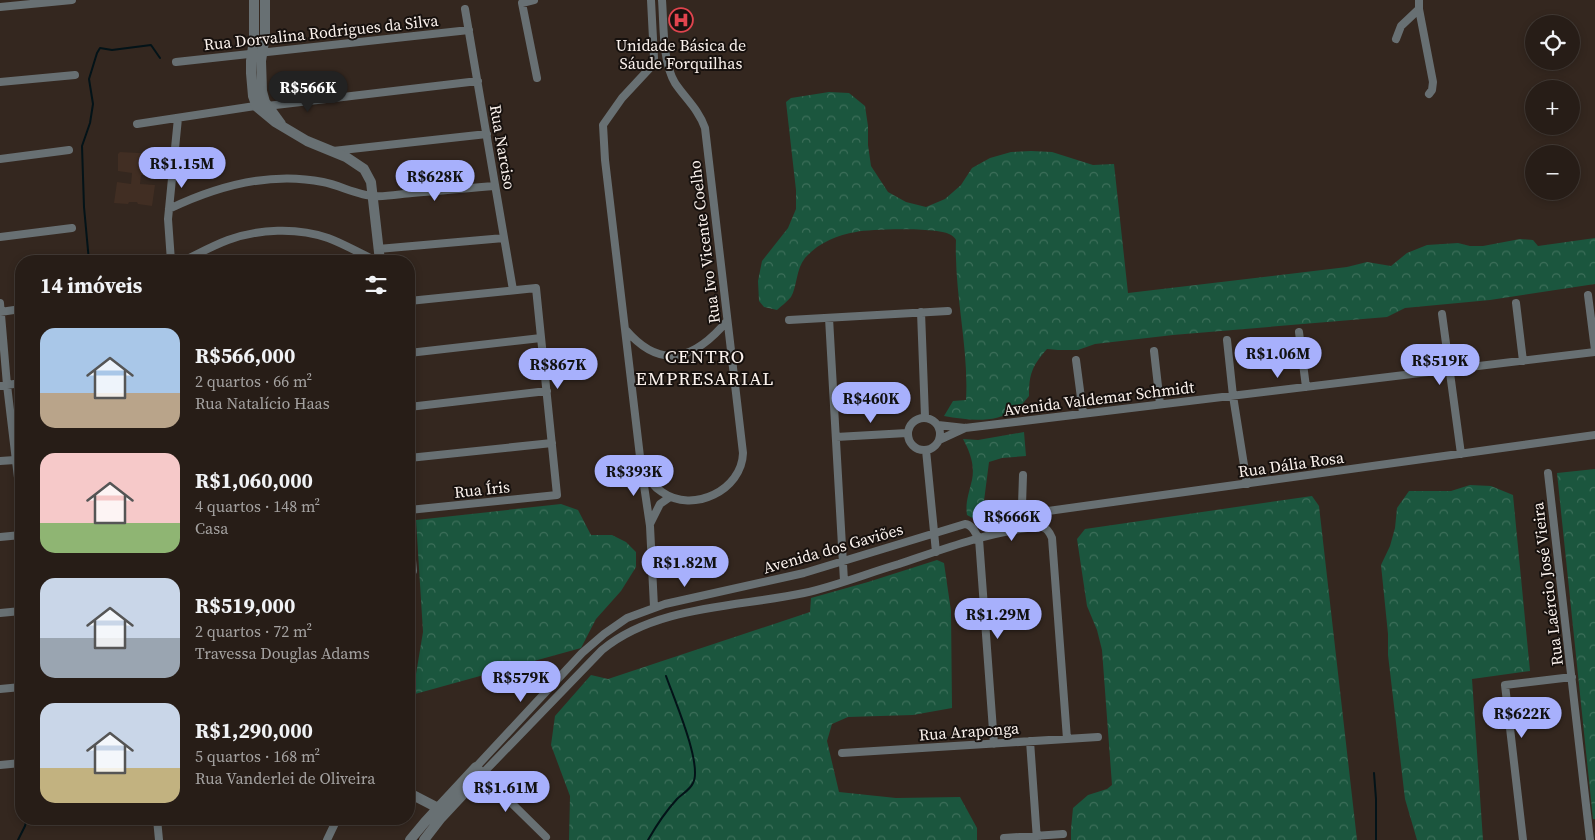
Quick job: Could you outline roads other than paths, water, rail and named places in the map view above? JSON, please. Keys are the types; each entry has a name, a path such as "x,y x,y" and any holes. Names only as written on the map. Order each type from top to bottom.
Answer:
{"street":[{"path":"0,7 72,0"},
{"path":"254,0 255,31 251,61 252,88 257,106 268,118 307,140 353,161 364,169 370,178 373,196 378,255"},
{"path":"265,0 262,95 283,126"},
{"path":"534,0 522,3 537,78"},
{"path":"651,0 655,54 652,65 622,98 603,125 605,160 650,526 654,606"},
{"name":"Rua Ivo Vicente Coelho","path":"662,0 668,65 676,83 702,118 705,128 743,460 741,468 731,483 715,494 696,500 670,497"},
{"path":"1419,0 1433,82 1432,90 1429,94"},
{"name":"Rua Narciso","path":"465,9 513,290"},
{"path":"1396,38 1401,26 1420,9"},
{"name":"Rua Dorvalina Rodrigues da Silva","path":"176,62 469,30"},
{"path":"652,65 668,65"},
{"path":"0,82 75,75"},
{"path":"137,124 257,106 478,81"},
{"path":"170,255 167,228 178,118"},
{"path":"333,151 486,134"},
{"path":"0,159 69,150"},
{"path":"169,209 193,197 218,188 245,182 269,180 298,179 322,181 373,196 495,186"},
{"path":"0,237 72,228"},
{"path":"195,255 236,238 263,233 294,231 329,238 365,255"},
{"path":"378,249 504,238"},
{"path":"415,300 536,288 552,444 415,457"},
{"path":"1588,295 1595,351"},
{"path":"0,302 3,385 15,460 0,462"},
{"path":"1516,304 1523,361"},
{"path":"1,312 15,310"},
{"path":"789,320 948,311"},
{"path":"921,312 925,417"},
{"path":"1442,314 1461,454"},
{"path":"829,318 844,581"},
{"path":"626,330 646,348 667,355 677,356 687,354 702,347 728,321"},
{"path":"1299,332 1306,387"},
{"path":"415,352 541,338"},
{"path":"1227,340 1233,396 1247,484"},
{"path":"1154,351 1160,404"},
{"name":"Avenida Valdemar Schmidt","path":"965,428 1595,351"},
{"path":"1076,360 1083,414"},
{"path":"415,406 547,391"},
{"path":"939,440 940,430 938,425 930,418 919,418 911,423 907,433 911,444 915,448 926,450 939,440 965,428"},
{"path":"938,425 965,428"},
{"path":"836,437 907,433"},
{"name":"Rua Dália Rosa","path":"1022,475 1022,504 1030,512 1036,512 1595,436"},
{"name":"Rua Íris","path":"415,509 557,495 552,444"},
{"path":"926,450 936,552"},
{"path":"641,465 655,488 670,497 660,504 653,515 650,526"},
{"name":"Rua Laércio José Vieira","path":"1548,473 1590,840"},
{"name":"Avenida dos Gaviões","path":"479,771 582,653 612,627 627,618 654,606 804,573 965,524 969,524 979,539"},
{"name":"Avenida dos Gaviões","path":"479,771 592,661 620,637 652,621 731,604 806,592 979,539 1019,529 1042,527 1047,529 1052,538 1067,739"},
{"path":"0,537 15,536"},
{"path":"979,539 994,744"},
{"path":"729,589 734,594 735,599 731,604"},
{"path":"0,613 15,612"},
{"path":"612,627 613,633 620,637"},
{"path":"1523,840 1505,685 1572,677"},
{"path":"0,689 15,688"},
{"name":"Rua Araponga","path":"842,753 1098,737"},
{"path":"1030,741 1037,838"},
{"path":"0,765 15,764"},
{"path":"410,840 438,808 479,771"},
{"path":"479,771 546,837"},
{"path":"424,840 479,771"},
{"path":"415,797 438,808"},
{"path":"158,825 159,840"},
{"path":"326,840 334,825"},
{"path":"1004,838 1037,838 1063,834"}],"waterway":[{"path":"88,255 84,207 82,146 90,123 93,104 89,79 97,53 100,48 112,50 151,45 160,58"},
{"path":"648,840 669,808 692,785 695,774 691,747 666,676"},
{"path":"1374,773 1376,840"},
{"path":"18,840 25,825"}],"place":[{"name":"Unidade Básica de Sáude Forquilhas","path":"681,20"}],"district":[{"name":"CENTRO EMPRESARIAL","path":"705,367"}]}
